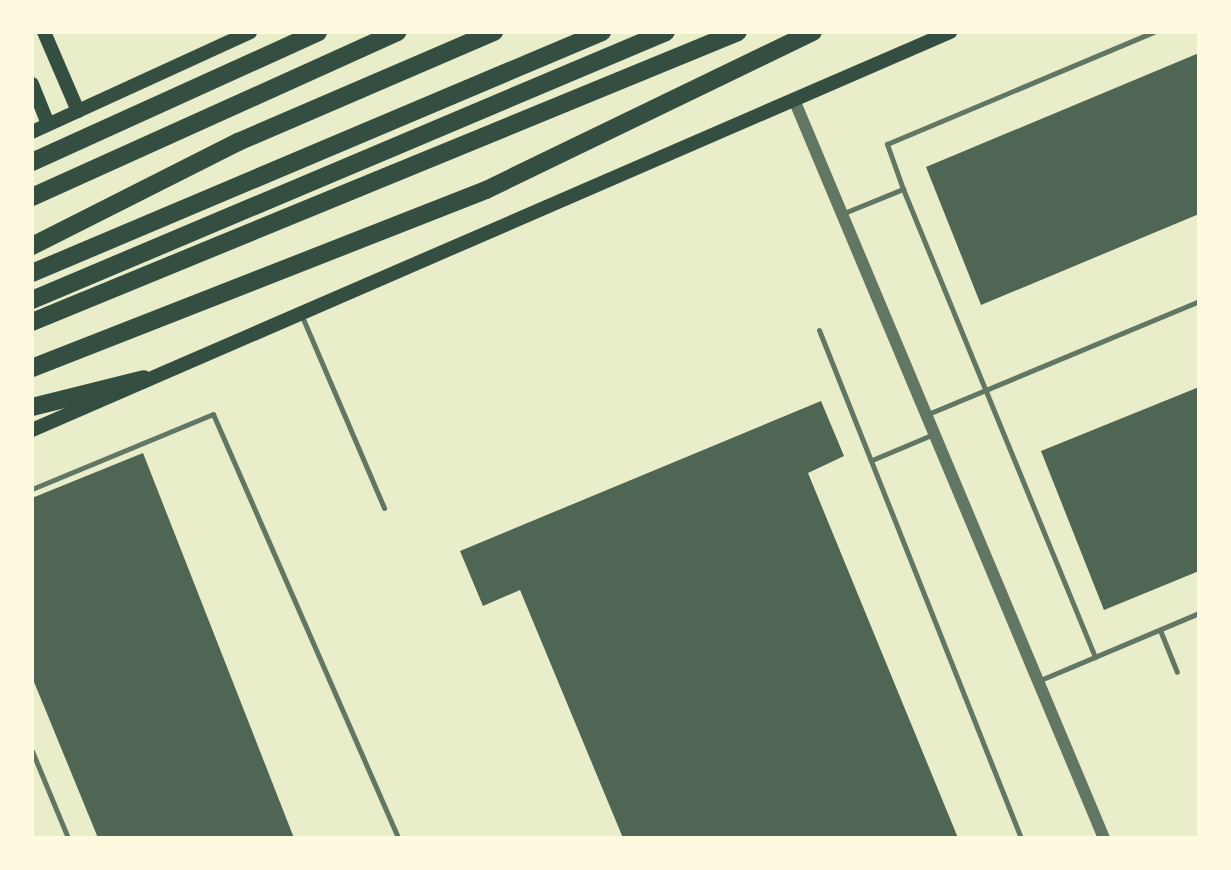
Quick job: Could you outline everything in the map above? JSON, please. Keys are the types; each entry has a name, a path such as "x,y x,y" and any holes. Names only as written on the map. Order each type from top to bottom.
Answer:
{"highway":[{"path":"32,162 318,32"},
{"path":"32,197 398,32"},
{"path":"32,246 238,142 494,32"},
{"path":"32,273 602,32"},
{"path":"32,300 666,32"},
{"path":"32,322 738,32"},
{"path":"32,368 486,190 813,32"},
{"path":"32,407 144,379"}],"main road":[{"path":"44,32 78,111"},
{"path":"32,132 250,32"},
{"path":"32,430 144,379 795,102 950,32"},
{"path":"32,84 48,124"}],"street":[{"path":"795,102 1104,838"}],"lane":[{"path":"1095,657 887,144 1154,32"},
{"path":"843,213 903,189"},
{"path":"927,414 1199,301"},
{"path":"300,312 384,508"},
{"path":"819,330 1021,838"},
{"path":"32,489 213,414 398,838"},
{"path":"872,460 935,433"},
{"path":"1038,681 1199,613"},
{"path":"1160,630 1177,672"},
{"path":"32,751 68,838"}],"building":[{"path":"1199,53 1199,214 981,305 926,167"},
{"path":"1199,387 1199,571 1104,610 1041,451"},
{"path":"821,401 844,456 808,473 958,838 623,838 520,590 483,606 460,551"},
{"path":"143,453 294,838 98,838 32,677 32,498"}]}
